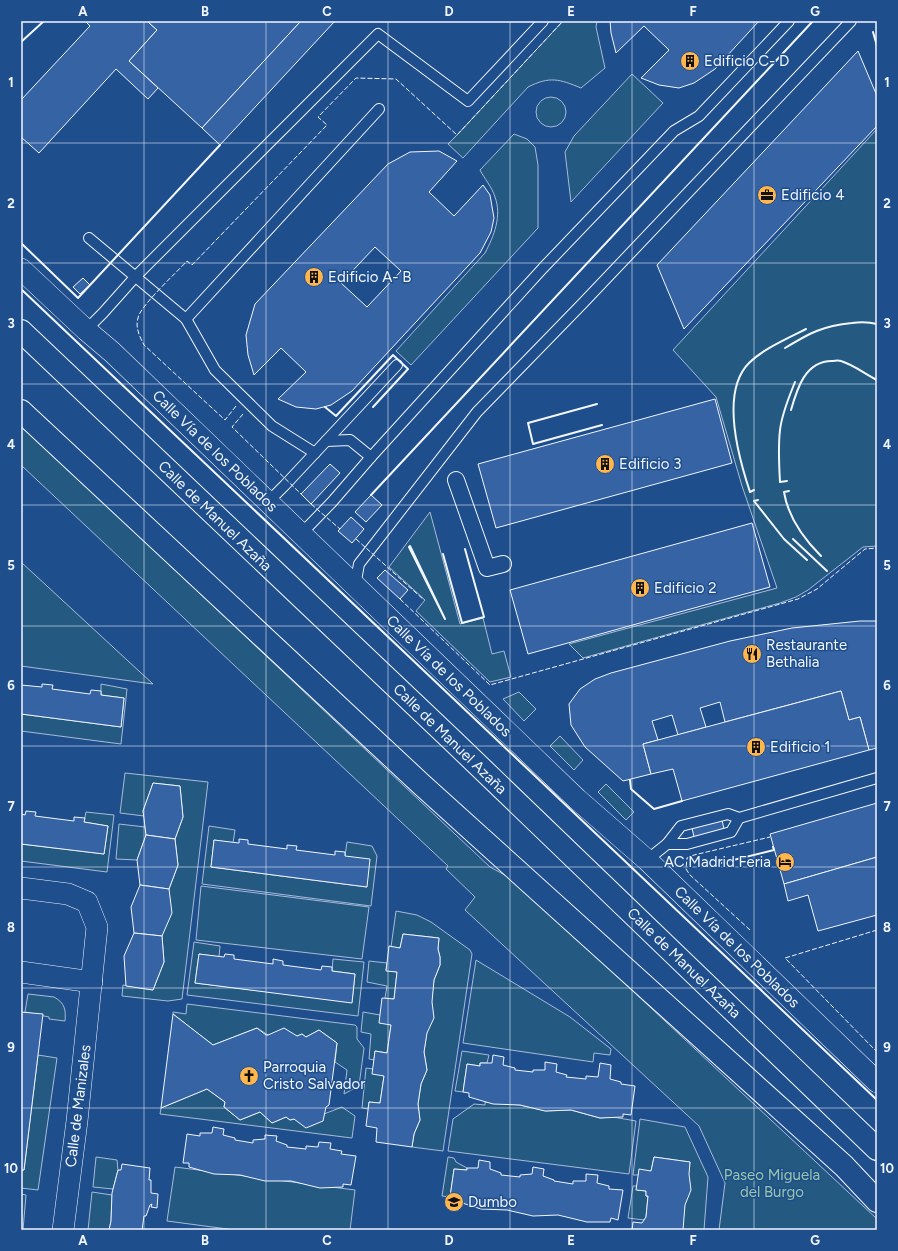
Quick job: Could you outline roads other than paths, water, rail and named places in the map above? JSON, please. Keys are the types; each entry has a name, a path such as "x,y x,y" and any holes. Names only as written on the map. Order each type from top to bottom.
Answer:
{"highway":[{"name":"Calle de Manuel Azaña","path":"21,331 440,729 877,1149"},
{"path":"21,411 421,784 844,1166 877,1201"}],"street":[{"name":"Calle Vía de los Poblados","path":"21,269 86,330 112,352 577,799 647,860 877,1082"},
{"path":"456,480 487,568 503,564"},
{"name":"Calle de Manizales","path":"21,888 68,894 87,902 97,927 77,1121 63,1230"},
{"path":"21,972 92,982"}],"lane":[{"path":"86,330 103,314 136,276 378,34 468,101 543,21"},
{"path":"301,534 332,502 371,456 543,268 674,132 699,116 789,21"},
{"path":"355,587 359,564 478,412 851,21"},
{"path":"186,319 379,110"},
{"path":"89,238 186,319 215,370 272,426 315,453"},
{"path":"268,502 397,365"},
{"path":"326,441 350,440 371,456"},
{"path":"338,570 359,564"},
{"path":"647,860 667,844 681,826 728,814 739,818 877,778"},
{"path":"667,844 687,844 731,832 739,818"}],"place":[{"name":"Edificio C- D","path":"690,61"},
{"name":"Edificio 4","path":"767,195"},
{"name":"Edificio A- B","path":"314,277"},
{"name":"Edificio 3","path":"605,464"},
{"name":"Edificio 2","path":"640,588"},
{"name":"Restaurante Bethalia","path":"752,654"},
{"name":"Edificio 1","path":"756,747"},
{"name":"AC Madrid Feria","path":"785,862"},
{"name":"Parroquia Cristo Salvador","path":"249,1076"},
{"name":"Dumbo","path":"454,1202"}],"park label":[{"name":"Paseo Miguela del Burgo","path":"772,1184"}]}
